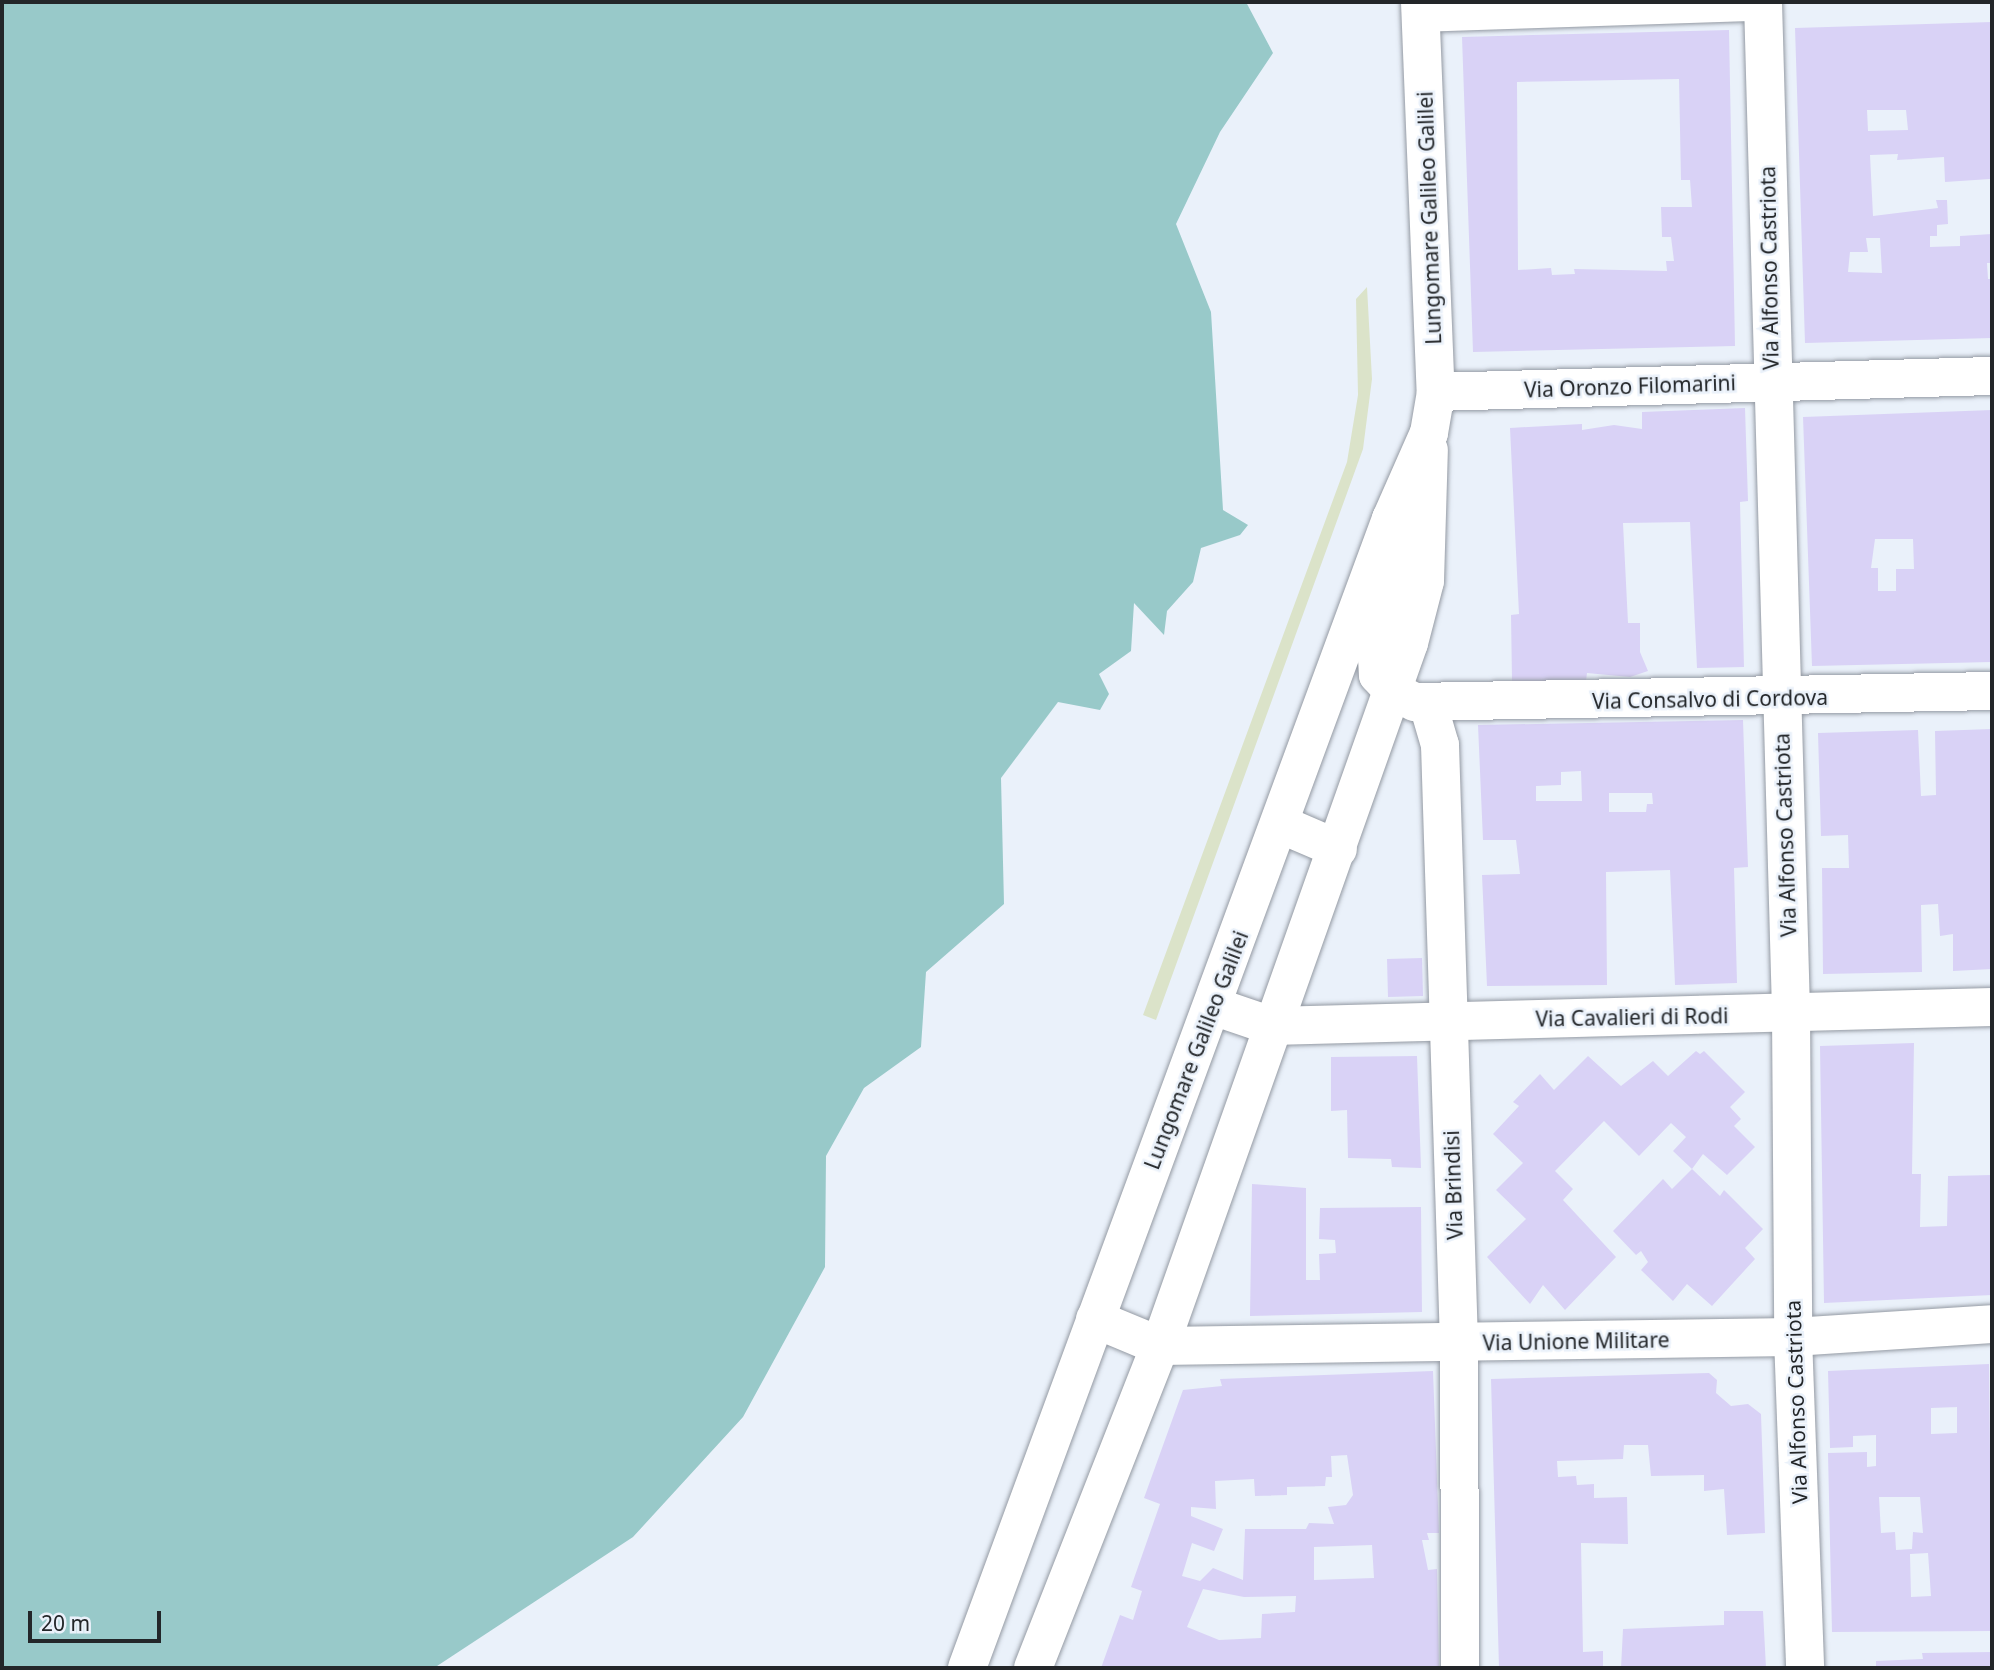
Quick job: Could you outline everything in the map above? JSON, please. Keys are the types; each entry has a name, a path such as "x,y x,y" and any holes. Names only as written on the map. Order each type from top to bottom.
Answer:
{"street":[{"path":"1420,7 1762,2"},
{"name":"Via Alfonso Castriota","path":"1762,2 1791,1013 1793,1337 1805,1668"},
{"name":"Lungomare Galileo Galilei","path":"1033,1668 1160,1346 1272,1026 1338,849 1411,697 1424,581 1429,433 1436,392 1420,7"},
{"name":"Via Oronzo Filomarini","path":"1436,392 1992,376"},
{"name":"Lungomare Galileo Galilei","path":"967,1668 1391,519 1429,433"},
{"name":"Via Brindisi","path":"1391,519 1398,549 1400,584 1377,657 1378,675 1411,697 1440,745 1458,1343 1460,1668"},
{"name":"Via Consalvo di Cordova","path":"1411,697 1781,698 1992,691"},
{"path":"1280,824 1338,849"},
{"path":"1213,1006 1272,1026"},
{"name":"Via Cavalieri di Rodi","path":"1272,1026 1992,1007"},
{"path":"1096,1319 1160,1346"},
{"name":"Via Unione Militare","path":"1160,1346 1793,1337 1992,1324"}],"shaded area":[{"path":"2,2 1246,2 1273,53 1220,132 1176,224 1211,312 1223,510 1248,525 1240,535 1201,548 1193,582 1167,611 1164,635 1134,603 1131,651 1099,674 1109,694 1100,710 1058,702 1001,778 1004,904 926,972 921,1047 864,1088 826,1156 825,1267 743,1417 633,1537 434,1668 2,1668"},
{"path":"1367,287 1372,379 1363,449 1156,1020 1143,1015 1347,462 1358,395 1356,299"}],"building":[{"path":"1992,22 1990,179 1945,182 1944,157 1897,160 1898,154 1870,155 1873,216 1938,208 1936,200 1947,200 1948,224 1937,225 1937,236 1930,236 1930,247 1960,246 1960,236 1992,234 1992,263 1987,263 1988,279 1992,279 1992,338 1805,343 1795,28","holes":["1867,110 1906,110 1908,130 1868,131","1866,238 1880,238 1882,273 1848,272 1850,252 1868,252"]},
{"path":"1729,30 1735,346 1473,352 1462,37","holes":["1679,79 1681,180 1690,180 1692,207 1661,207 1662,237 1671,237 1674,261 1666,261 1667,271 1574,269 1575,274 1552,275 1551,268 1518,270 1517,82"]},
{"path":"1745,408 1748,501 1740,502 1744,667 1697,668 1690,522 1623,523 1628,623 1640,623 1640,652 1648,671 1630,677 1587,673 1586,681 1512,681 1511,615 1519,614 1510,428 1582,424 1582,430 1614,425 1642,429 1642,412"},
{"path":"1992,410 1992,662 1812,666 1803,417","holes":["1875,539 1913,539 1914,569 1896,569 1896,591 1878,591 1878,568 1871,568"]},
{"path":"1743,720 1748,867 1734,868 1737,983 1675,985 1670,870 1606,872 1607,985 1487,986 1482,875 1520,874 1516,840 1483,840 1478,725","holes":["1581,771 1582,801 1536,801 1536,786 1561,785 1561,772","1609,793 1652,793 1653,804 1647,804 1646,812 1609,812"]},
{"path":"1992,729 1992,969 1953,971 1953,934 1940,936 1938,904 1921,905 1922,972 1823,974 1822,868 1849,868 1848,835 1821,836 1818,733 1918,730 1921,796 1936,795 1935,731"},
{"path":"1422,958 1423,996 1388,997 1387,959"},
{"path":"1914,1043 1912,1174 1921,1174 1920,1227 1947,1226 1948,1176 1992,1175 1992,1295 1824,1303 1820,1046"},
{"path":"1696,1051 1700,1054 1704,1051 1745,1092 1730,1107 1741,1119 1734,1126 1755,1147 1727,1175 1703,1154 1692,1169 1673,1151 1686,1137 1671,1123 1639,1156 1604,1121 1555,1171 1573,1189 1563,1200 1616,1257 1565,1310 1543,1285 1530,1304 1487,1257 1526,1219 1496,1190 1523,1163 1493,1134 1519,1106 1513,1102 1540,1074 1554,1090 1588,1056 1621,1086 1653,1061 1668,1076"},
{"path":"1417,1056 1421,1168 1392,1167 1391,1159 1348,1158 1347,1110 1331,1111 1331,1057"},
{"path":"1692,1169 1720,1196 1724,1190 1763,1229 1745,1248 1755,1259 1712,1306 1687,1284 1673,1301 1641,1270 1648,1262 1641,1251 1636,1255 1613,1231 1663,1179 1672,1189"},
{"path":"1252,1184 1306,1188 1306,1280 1320,1280 1319,1254 1336,1253 1335,1240 1319,1239 1320,1208 1421,1207 1422,1312 1250,1316"},
{"path":"1989,1364 1992,1631 1832,1632 1828,1453 1867,1452 1867,1467 1876,1466 1876,1435 1853,1436 1853,1447 1830,1448 1828,1371","holes":["1957,1407 1957,1433 1931,1434 1931,1408","1879,1497 1920,1497 1923,1533 1913,1532 1912,1549 1896,1550 1895,1532 1881,1533","1928,1553 1931,1596 1911,1597 1910,1554"]},
{"path":"1433,1371 1439,1533 1427,1533 1429,1540 1422,1540 1428,1570 1437,1569 1439,1668 1101,1668 1120,1615 1133,1620 1142,1591 1131,1587 1160,1504 1144,1498 1183,1390 1222,1386 1220,1379","holes":["1347,1455 1353,1495 1346,1505 1328,1507 1334,1524 1309,1523 1306,1529 1245,1529 1243,1580 1213,1568 1200,1581 1182,1576 1192,1543 1214,1551 1223,1529 1191,1516 1191,1507 1216,1509 1215,1481 1254,1479 1255,1496 1287,1495 1287,1487 1325,1486 1326,1477 1332,1477 1331,1456","1372,1545 1374,1578 1314,1580 1314,1547","1203,1589 1244,1597 1296,1596 1295,1612 1262,1614 1261,1638 1219,1640 1187,1627"]},
{"path":"1709,1373 1717,1380 1716,1393 1731,1406 1748,1404 1761,1414 1765,1533 1727,1535 1724,1489 1704,1491 1704,1475 1651,1476 1648,1445 1624,1445 1623,1459 1557,1461 1558,1477 1576,1476 1577,1485 1594,1484 1594,1498 1627,1497 1628,1544 1581,1543 1583,1652 1603,1651 1603,1668 1499,1668 1491,1379"},
{"path":"1724,1611 1763,1611 1766,1668 1621,1668 1623,1629 1724,1625"},
{"path":"1992,1652 1992,1668 1876,1668 1876,1661 1923,1659 1922,1653"}]}
